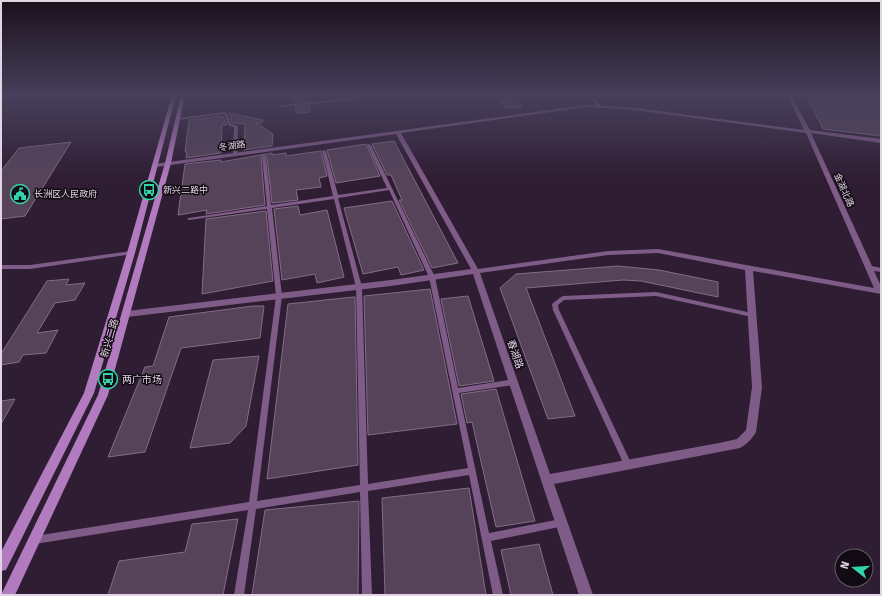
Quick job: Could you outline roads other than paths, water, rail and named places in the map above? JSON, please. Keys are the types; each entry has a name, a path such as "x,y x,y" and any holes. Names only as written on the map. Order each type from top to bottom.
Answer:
{"main road":[{"name":"新兴二路","path":"1,565 88,393 132,253 167,123"},
{"name":"新兴二路","path":"8,595 103,395 127,314 168,163 177,123"}],"street":[{"name":"冬湖路","path":"156,164 462,123"},
{"name":"冬湖路","path":"739,123 881,141"},
{"name":"金湖北路","path":"803,123 880,292"},
{"name":"春湖路","path":"398,132 476,270 586,595"},
{"path":"127,314 432,277 608,253 658,251 880,292"},
{"path":"547,480 740,443 751,432 757,387 749,268"},
{"path":"869,268 881,270"}],"lane":[{"path":"229,123 230,125 236,126 235,154"},
{"path":"369,144 432,277 471,471 498,595"},
{"path":"324,151 360,286 367,595"},
{"path":"239,595 253,505 279,296 264,157"},
{"path":"189,219 389,189"},
{"path":"1,266 30,267 132,253"},
{"path":"628,465 556,310 555,304 563,298 656,294 752,315"},
{"path":"455,391 514,382"},
{"path":"34,540 471,471"},
{"path":"486,538 561,523"}],"place":[{"name":"新兴二路中","path":"149,190"},
{"name":"长洲区人民政府","path":"20,194"},
{"name":"两广市场","path":"108,379"}]}
